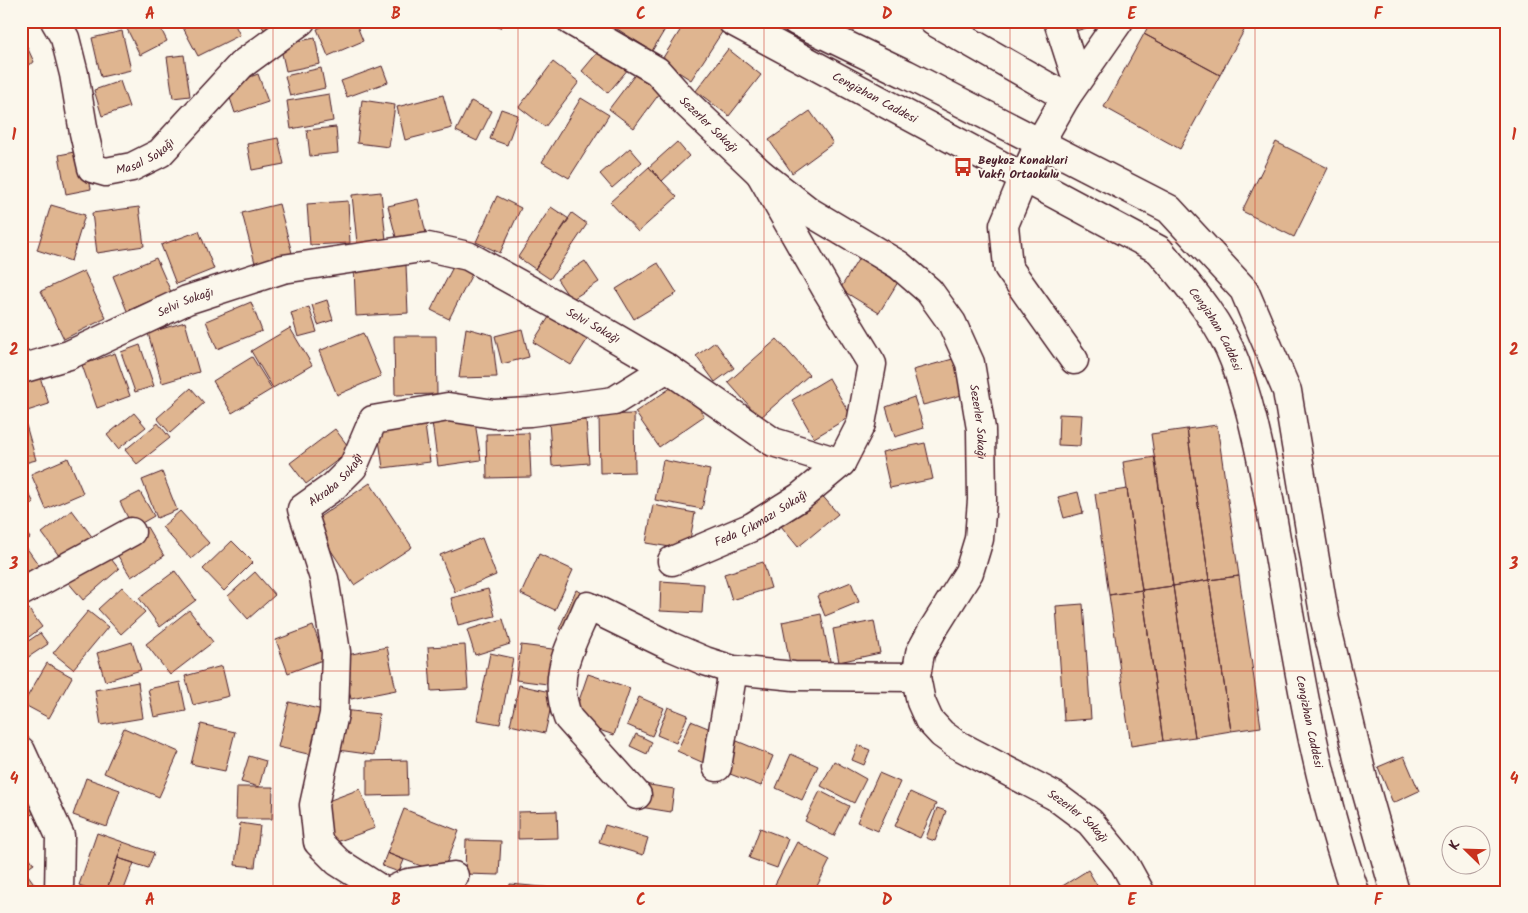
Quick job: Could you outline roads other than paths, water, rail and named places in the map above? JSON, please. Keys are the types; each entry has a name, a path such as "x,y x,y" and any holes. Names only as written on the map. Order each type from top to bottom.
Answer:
{"street":[{"name":"Masal Sokağı","path":"54,21 64,38 74,74 92,168 106,172 132,167 160,153 242,65 301,21"},
{"name":"Sezerler Sokağı","path":"572,21 656,71 682,100 760,173 810,212 899,266 929,291 952,323 970,363 980,429 982,500 979,539 969,572 920,653 916,677 920,702 929,720 942,734 956,744 1056,796 1090,822 1124,863 1140,892"},
{"name":"Cengizhan Caddesi","path":"732,21 1160,250 1210,312 1235,361 1255,430 1295,649 1321,776 1345,864 1355,892"},
{"path":"796,21 906,74 1169,209 1244,290 1287,392 1325,620 1364,783 1395,892"},
{"path":"933,21 1071,89"},
{"path":"1058,21 1071,89"},
{"path":"1074,360 1008,267 1004,225 1040,142 1071,89 1118,21"},
{"path":"760,173 828,292 872,364 861,424 841,463"},
{"name":"Selvi Sokağı","path":"21,369 69,355 187,300 283,269 428,246 468,256 667,368 773,442 841,463"},
{"name":"Akraba Sokağı","path":"454,876 408,883 387,892 338,862 318,842 314,804 334,714 336,652 324,578 302,509 333,487 353,467 373,420 448,407 494,414 530,412 614,401 667,368"},
{"name":"Feda Çıkmazı Sokağı","path":"672,561 752,527 800,497 841,463"},
{"path":"21,592 131,532"},
{"path":"637,795 568,718 562,703 560,681 565,660 588,606 672,647 733,670 794,676 916,677"},
{"path":"717,767 733,670"},
{"path":"21,750 60,836 59,892"}],"place":[{"name":"Beykoz Konaklari Vakfı Ortaokulu","path":"963,167"}]}
